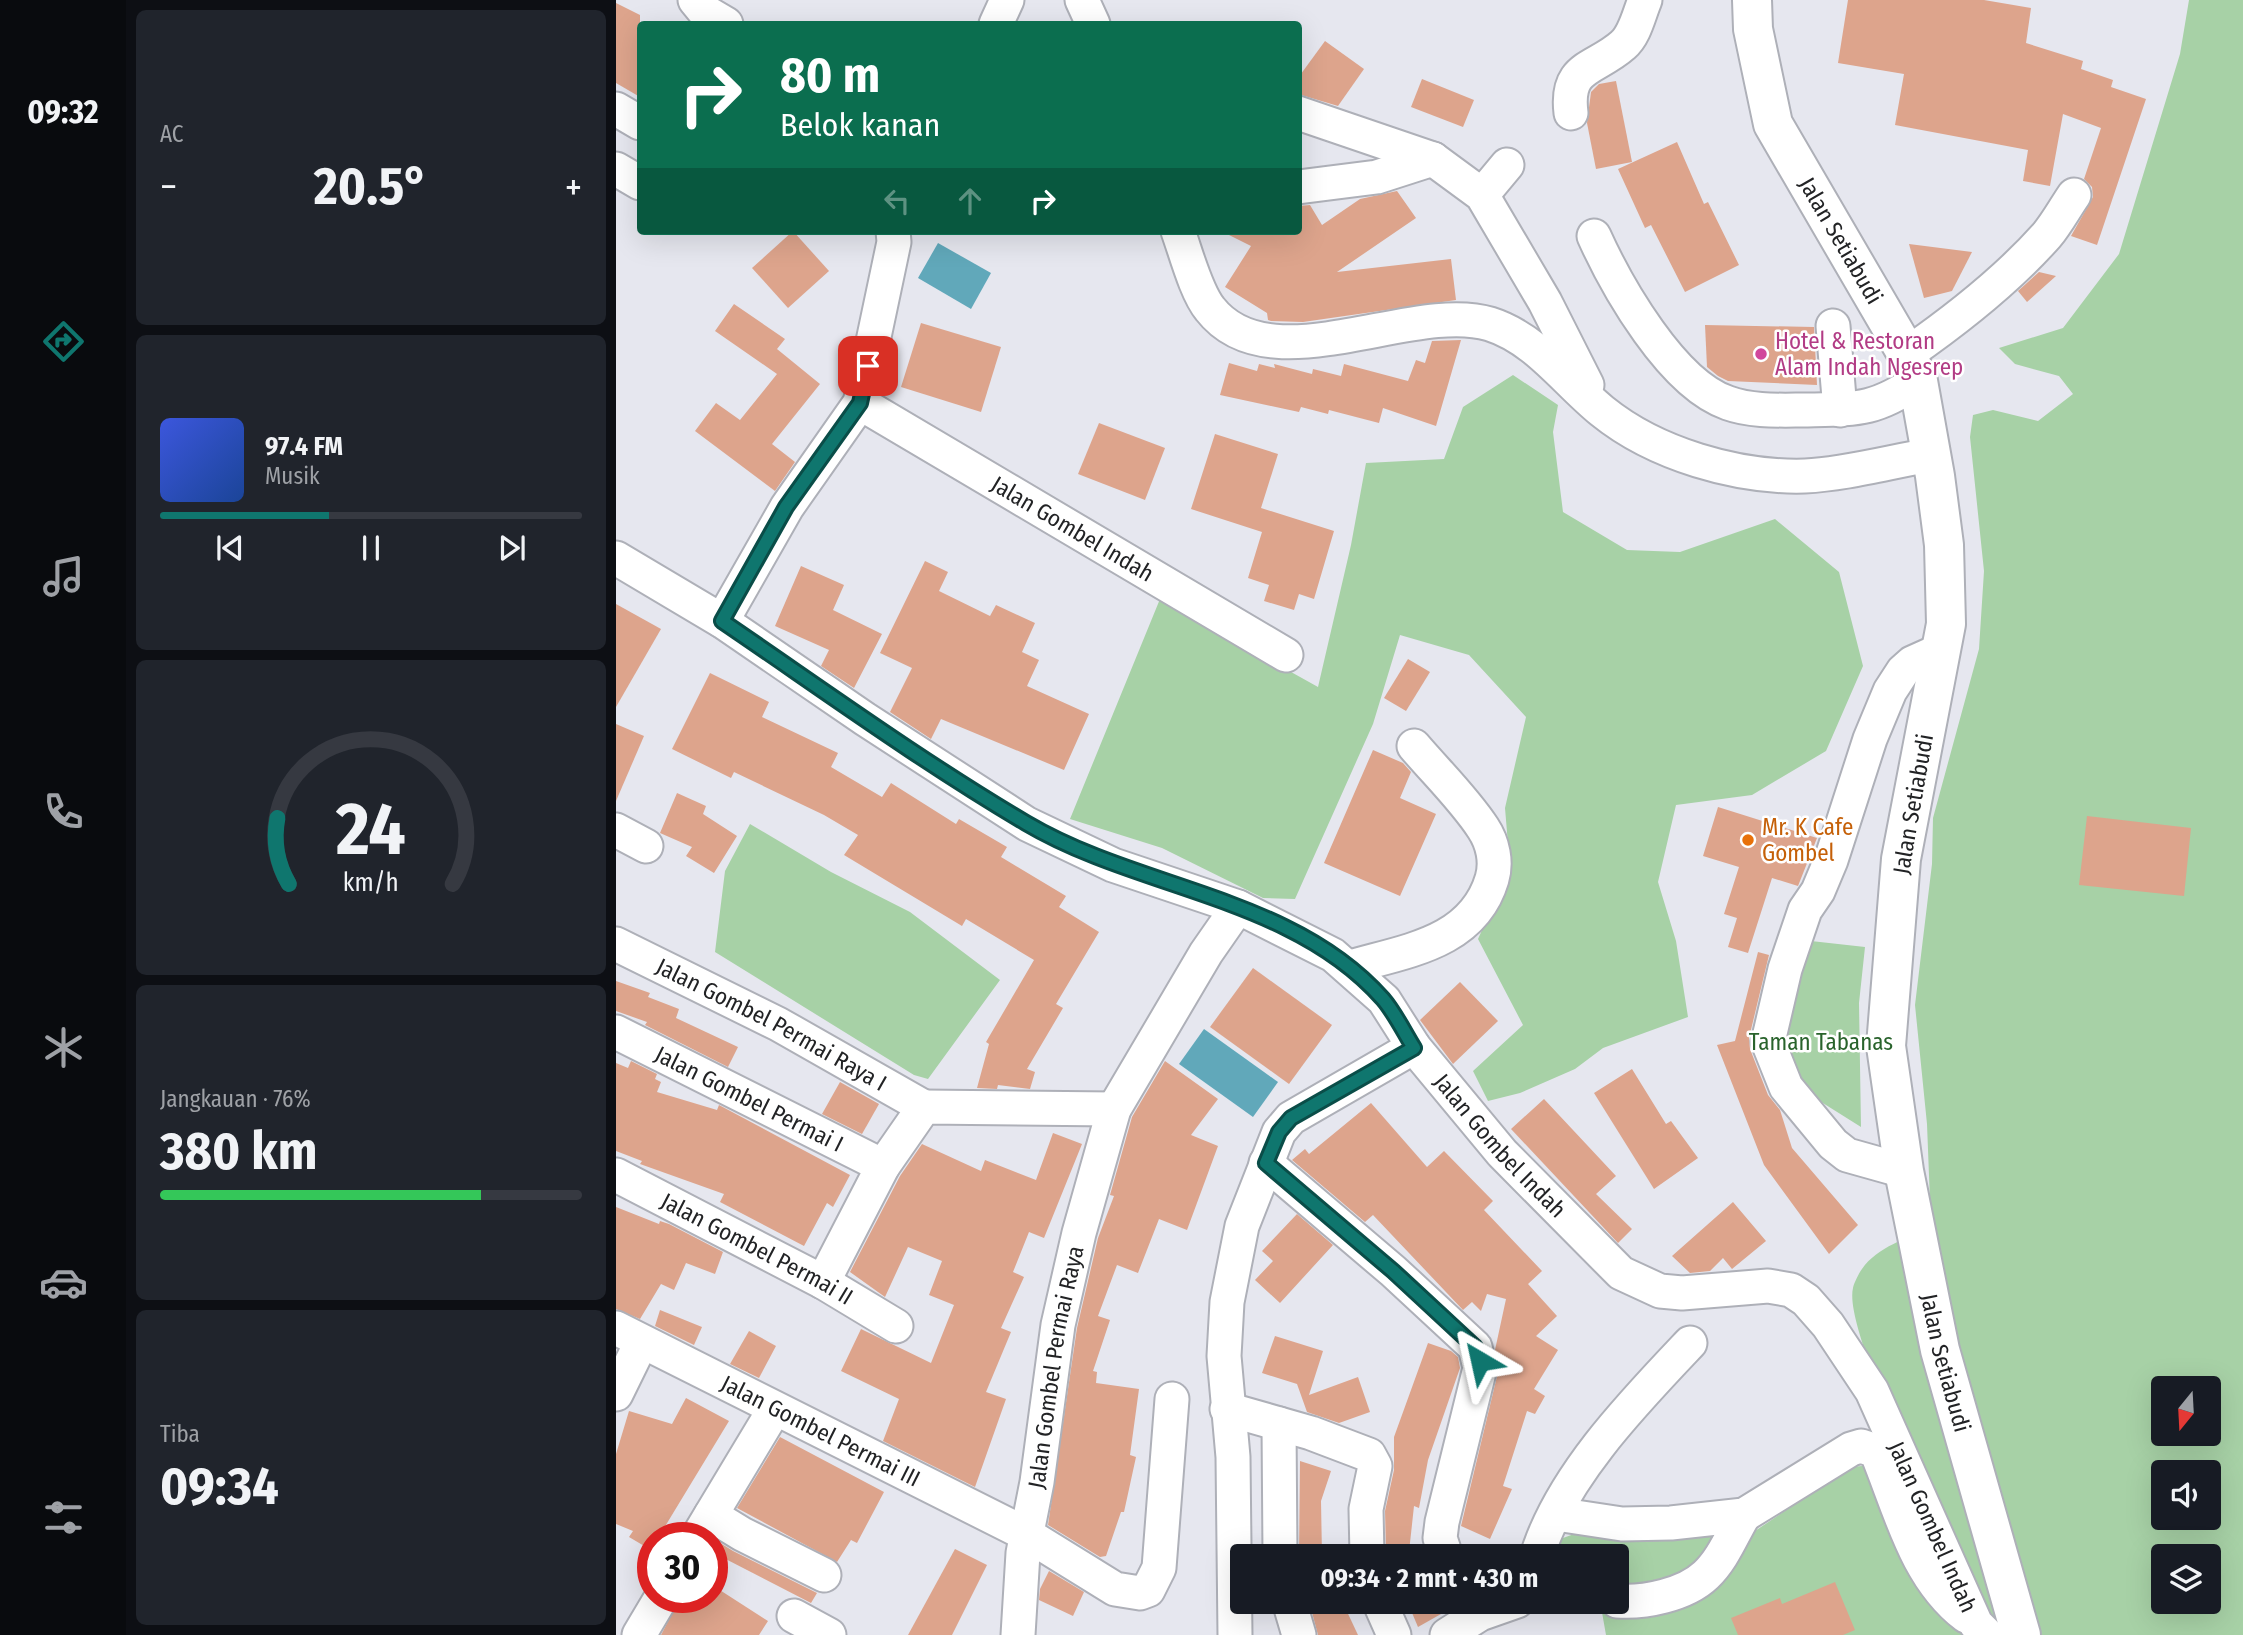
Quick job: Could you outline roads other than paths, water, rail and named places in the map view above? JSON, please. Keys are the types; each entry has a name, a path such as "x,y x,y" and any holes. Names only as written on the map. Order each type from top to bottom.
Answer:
{"highway":[{"name":"Jalan Setiabudi","path":"1752,0 1753,29 1773,124 1913,368 1930,455 1944,545 1945,624 1901,859 1886,1046 1904,1171 1940,1350 2021,1635"}],"street":[{"path":"695,0 704,11 721,21"},
{"path":"997,21 1007,0"},
{"path":"1082,0 1092,21"},
{"path":"1572,113 1570,89 1574,80 1588,66 1625,43 1645,0"},
{"path":"616,109 637,121"},
{"path":"1302,114 1433,159 1482,195 1545,302 1600,409"},
{"path":"1302,186 1377,177 1433,159"},
{"path":"1482,195 1507,165"},
{"path":"616,169 637,181"},
{"path":"1594,236 1615,283 1674,365 1704,387 1726,402 1753,409 1840,410 1879,405 1913,368 1944,328 2048,234 2074,195"},
{"path":"722,621 786,507 860,403 893,235"},
{"path":"1180,235 1209,308 1226,323 1249,334 1303,342 1464,318 1491,325 1517,337 1544,356 1619,424 1662,447 1735,470 1806,476 1930,455"},
{"path":"1833,326 1840,410"},
{"name":"Jalan Gombel Indah","path":"860,403 1286,654"},
{"name":"Jalan Gombel Indah","path":"616,558 722,621 865,719 1027,824 1113,865 1238,907 1301,937 1350,967 1384,1000 1414,1048 1502,1153 1621,1273 1660,1291 1682,1293 1768,1286 1791,1290 1806,1300 1828,1325 1872,1391 1982,1630"},
{"path":"1904,1171 1847,1155 1833,1144 1786,1087 1768,1042 1789,957 1805,910 1818,891 1831,860 1870,739 1890,691 1903,671 1912,663 1941,650"},
{"path":"1350,967 1437,942 1457,931 1476,913 1488,894 1495,870 1492,847 1484,828 1414,746"},
{"path":"616,830 646,846"},
{"name":"Jalan Gombel Permai Raya","path":"1018,1635 1026,1534 1037,1482 1058,1325 1079,1233 1114,1109 1206,953 1238,907"},
{"name":"Jalan Gombel Permai Raya I","path":"616,944 778,1024 924,1107"},
{"name":"Jalan Gombel Permai I","path":"616,1032 883,1166"},
{"path":"1235,1635 1233,1457 1223,1356 1227,1302 1242,1227 1279,1132 1291,1118 1414,1048"},
{"path":"823,1282 883,1166 924,1107 1114,1109"},
{"path":"1266,1163 1393,1271 1475,1347 1480,1368 1442,1522 1442,1544"},
{"name":"Jalan Gombel Permai II","path":"616,1175 823,1282 896,1326"},
{"path":"616,1394 629,1335"},
{"name":"Jalan Gombel Permai III","path":"629,1335 1026,1534"},
{"path":"1542,1544 1581,1471 1644,1391 1690,1343"},
{"path":"1026,1534 1115,1589 1140,1593 1149,1590 1159,1568 1172,1399"},
{"path":"1227,1409 1357,1448 1373,1460 1374,1474 1366,1509 1367,1544"},
{"path":"706,1522 774,1410"},
{"path":"1279,1424 1280,1544"},
{"path":"1556,1514 1622,1524 1671,1523 1744,1515 1851,1449 1869,1447 1876,1451 1912,1543 1934,1586 1949,1603 1982,1630"},
{"path":"1629,1600 1658,1597 1684,1589 1704,1577 1719,1560 1744,1515"},
{"path":"728,1531 742,1534 824,1575"},
{"path":"639,1635 652,1613"},
{"path":"1293,1614 1299,1635"},
{"path":"1384,1614 1394,1635"},
{"path":"1447,1635 1469,1614"},
{"path":"794,1616 829,1635"}],"water":[{"path":"938,243 991,273 971,309 918,278"},
{"path":"1204,1029 1278,1082 1253,1117 1179,1064"}],"place":[{"name":"Hotel & Restoran Alam Indah Ngesrep","path":"1761,354"},
{"name":"Mr. K Cafe Gombel","path":"1748,840"}],"park label":[{"name":"Taman Tabanas","path":"1821,1042"}]}
